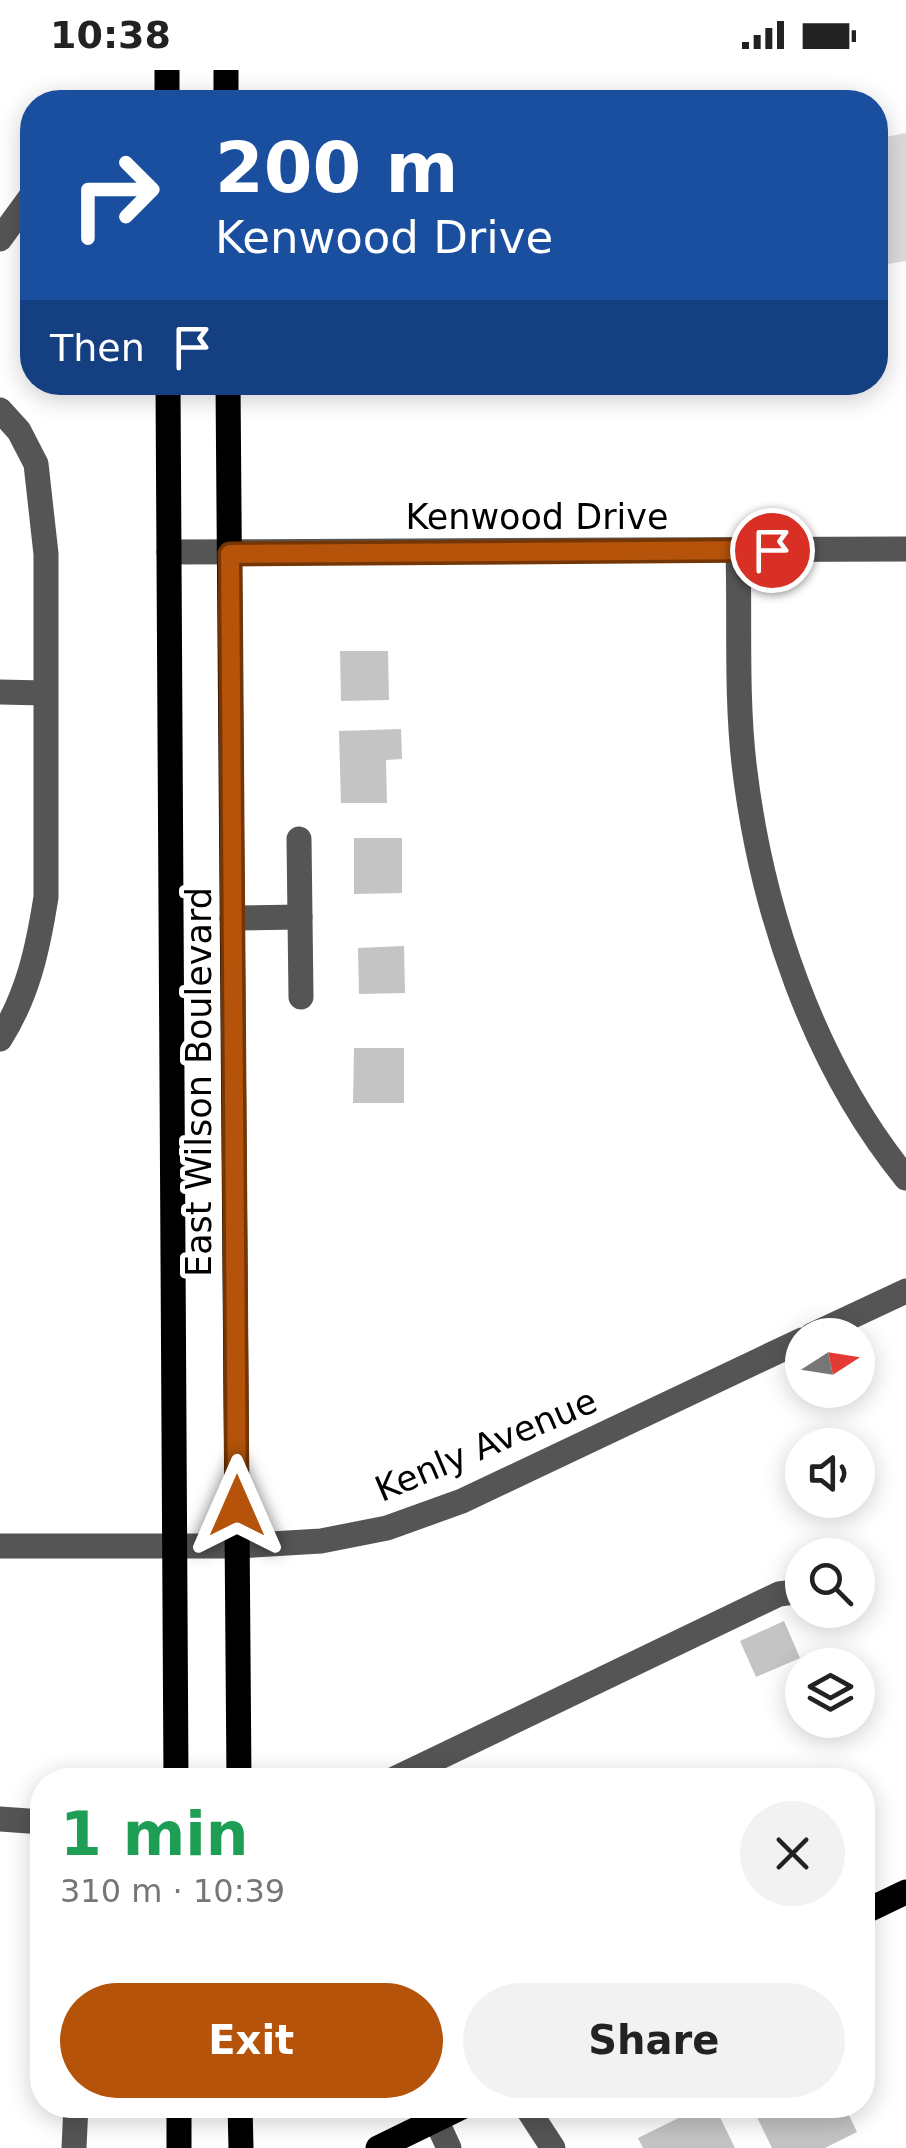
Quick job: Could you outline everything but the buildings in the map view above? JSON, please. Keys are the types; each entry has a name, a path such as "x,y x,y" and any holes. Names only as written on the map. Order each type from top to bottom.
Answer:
{"main road":[{"name":"East Wilson Boulevard","path":"168,395 176,1768"},
{"name":"East Wilson Boulevard","path":"228,395 238,1768"},
{"path":"875,1907 906,1892"},
{"path":"178,2118 179,2148"},
{"path":"240,2118 240,2148"},
{"path":"378,2148 440,2118"}],"street":[{"path":"0,240 20,212"},
{"path":"0,410 20,430 36,464 46,554 46,897 38,947 19,1010 0,1039"},
{"path":"738,550 744,762 757,841 779,932 843,1081 906,1178"},
{"name":"Kenwood Drive","path":"169,552 906,550"},
{"path":"0,692 44,693"},
{"path":"299,840 301,996"},
{"path":"232,918 300,917"},
{"path":"848,1318 906,1291"},
{"name":"Kenly Avenue","path":"0,1546 237,1546 338,1538 387,1528 443,1508 785,1348"},
{"path":"417,1768 785,1594"},
{"path":"0,1819 30,1821"},
{"path":"74,2148 75,2118"},
{"path":"533,2118 552,2148"},
{"path":"436,2120 449,2148"}],"shaded area":[{"path":"906,133 906,261 888,264 888,136"}],"route":[{"path":"237,1506 230,554 772,550"}]}
